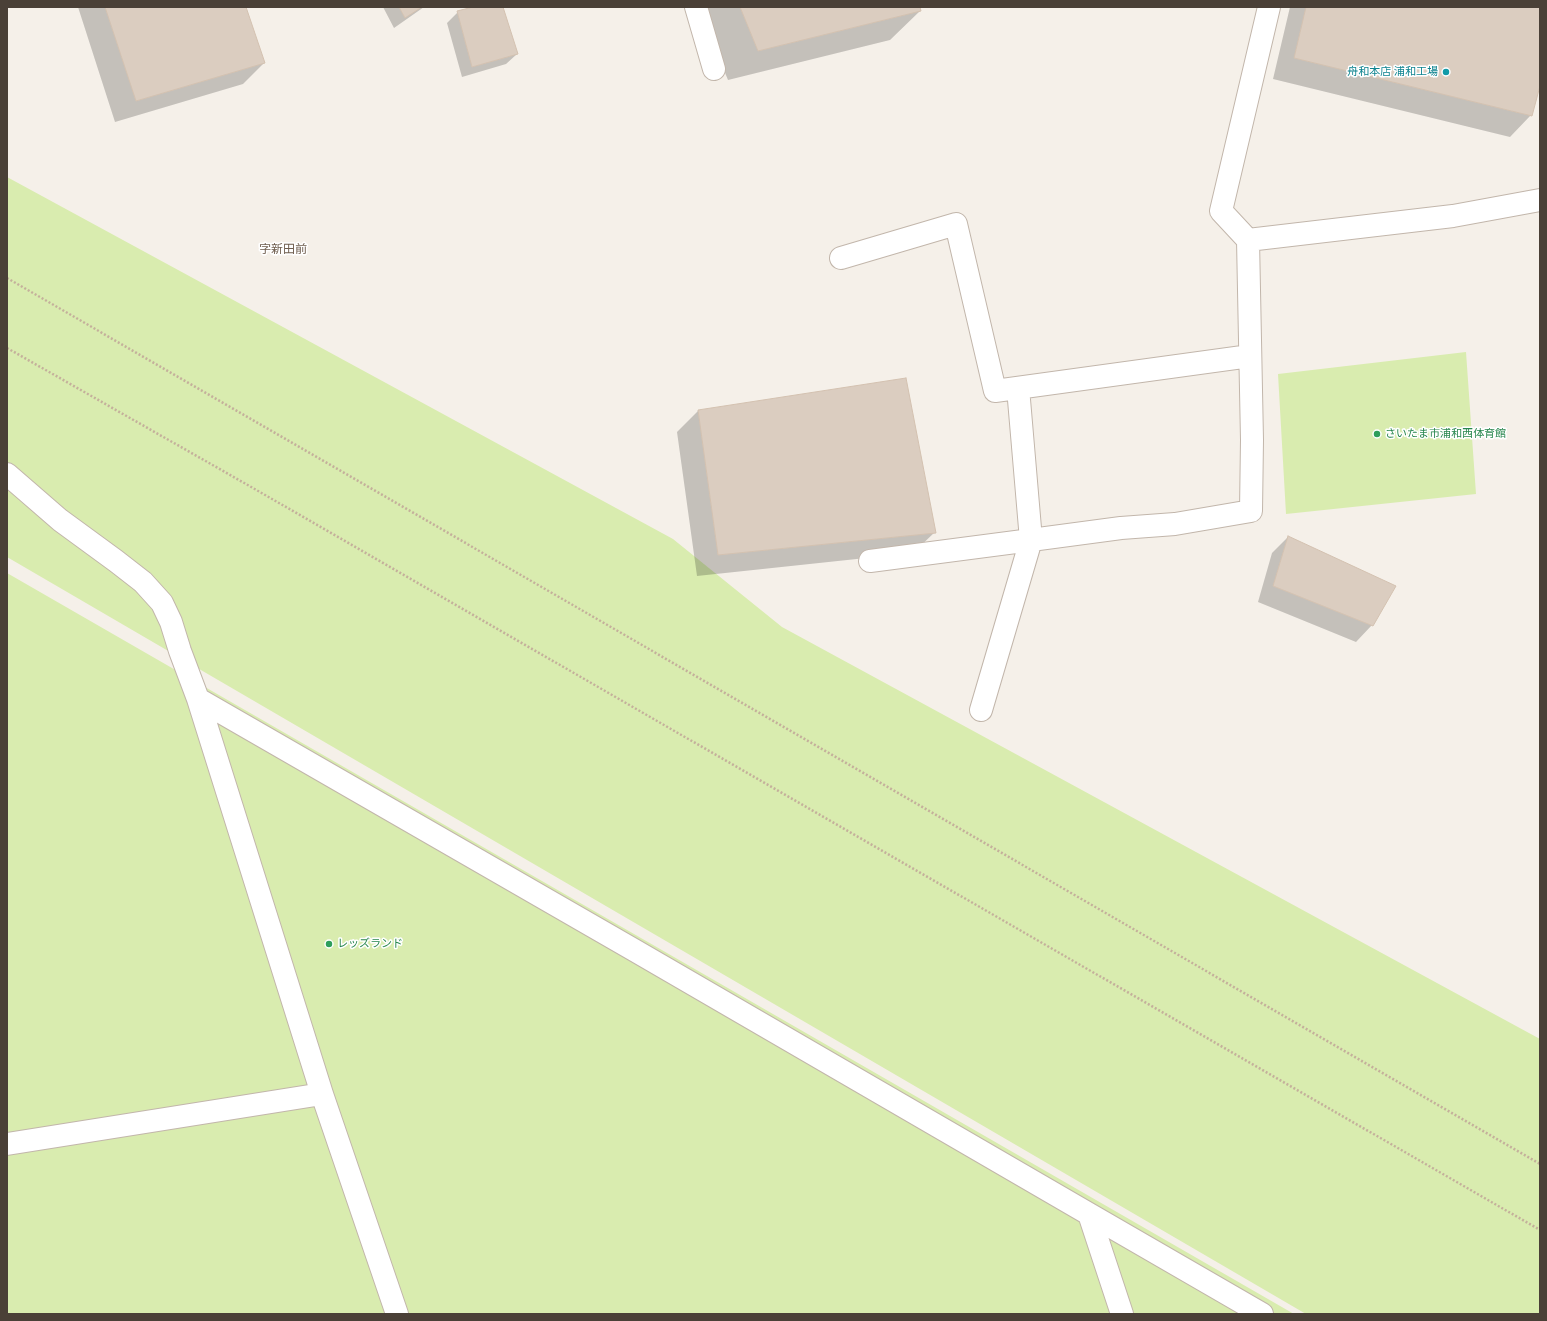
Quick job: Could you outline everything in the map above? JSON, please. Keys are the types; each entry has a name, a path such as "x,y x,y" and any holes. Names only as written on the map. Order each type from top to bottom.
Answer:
{"street":[{"path":"696,7 714,69"},
{"path":"870,561 1121,528 1175,524 1251,511 1252,440 1248,240 1221,211 1269,7"},
{"path":"1248,240 1453,216 1540,200"},
{"path":"841,258 956,224 995,391 1250,356"},
{"path":"981,710 1031,540 1018,388"},
{"path":"7,474 60,520 116,560 142,582 162,603 171,622 198,699 322,1094 397,1314"},
{"path":"198,699 1262,1314"},
{"path":"7,1144 322,1094"},
{"path":"1089,1214 1122,1314"}],"path":[{"path":"7,278 1540,1164"},
{"path":"7,348 253,488 1540,1230"}],"green space":[{"path":"7,177 673,539 782,627 1540,1039 1540,1314 1306,1314 7,557"},
{"name":"さいたま市浦和西体育館","path":"1466,352 1476,494 1286,514 1278,374"},
{"name":"レッズランド","path":"7,573 1294,1314 7,1314"}],"building":[{"path":"105,7 246,7 265,63 136,101"},
{"path":"399,7 422,7 405,18"},
{"path":"473,7 503,7 518,54 472,67 457,11"},
{"path":"740,7 920,7 921,11 758,51"},
{"name":"舟和本店 浦和工場","path":"1306,7 1540,7 1540,86 1532,116 1294,58"},
{"path":"906,378 936,533 718,555 698,410"},
{"path":"1288,536 1396,586 1373,626 1273,586"}],"place":[{"name":"舟和本店 浦和工場","path":"1446,72"},
{"name":"さいたま市浦和西体育館","path":"1377,434"},
{"name":"レッズランド","path":"329,944"}],"district":[{"name":"字新田前","path":"283,250"}]}
